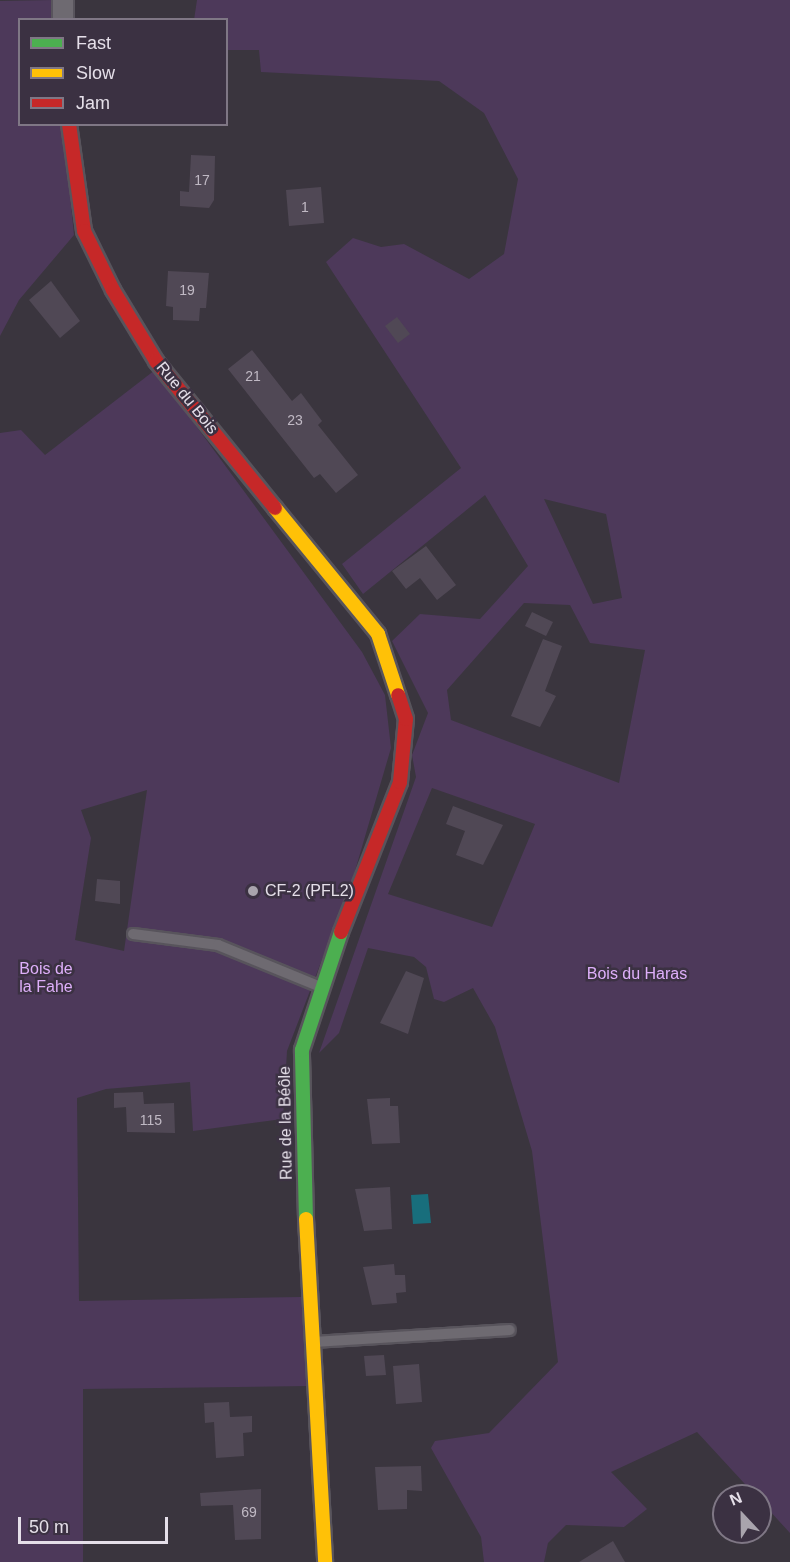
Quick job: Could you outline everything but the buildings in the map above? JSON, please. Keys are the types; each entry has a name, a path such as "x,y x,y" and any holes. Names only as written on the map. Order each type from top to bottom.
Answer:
{"street":[{"path":"63,0 63,18"},
{"name":"Rue du Bois","path":"69,126 84,231 113,290 156,361 378,634"},
{"name":"Rue de la Béôle","path":"325,1562 311,1342 299,1091 302,1050 320,987 400,782 406,719 378,634"}],"lane":[{"path":"133,933 210,943 320,987"},
{"path":"311,1342 510,1330"}],"green space":[{"path":"53,0 55,18 18,18 18,126 63,126 74,235 19,300 0,336 0,1"},
{"name":"Bois du Haras","path":"197,0 790,0 790,1533 772,1513 772,1484 745,1484 697,1432 611,1472 647,1509 624,1527 566,1525 548,1543 544,1562 484,1562 481,1537 431,1448 435,1441 489,1433 558,1362 532,1151 495,1027 473,988 444,1002 434,999 426,967 414,957 368,948 339,1033 319,1053 416,777 412,755 428,713 392,641 420,614 480,619 528,566 485,495 363,594 342,564 461,468 326,262 353,238 381,247 404,244 469,279 504,254 518,179 484,113 439,81 261,72 259,50 228,50 228,18 194,18","holes":["544,499 606,514 622,598 593,604","524,603 570,605 590,643 645,650 619,783 451,720 447,690","432,788 535,824 492,927 388,894"]},
{"name":"Bois de la Fahe","path":"155,370 362,652 385,695 391,748 352,881 287,1051 283,1119 193,1131 190,1082 106,1089 77,1098 79,1301 301,1297 308,1386 83,1389 83,1562 0,1562 0,433 21,430 45,455","holes":["147,790 124,951 75,940 91,838 81,810"]}],"water":[{"path":"428,1194 431,1223 413,1224 411,1195"}],"traffic: fast":[{"path":"306,1219 302,1050 341,932"}],"traffic: slow":[{"path":"275,508 378,634 398,695"},
{"path":"306,1219 325,1562"}],"traffic: jam":[{"path":"69,126 84,231 113,290 156,361 275,508"},
{"path":"341,932 400,782 406,719 398,695"}],"place":[{"name":"CF-2 (PFL2)","path":"253,891"}]}
